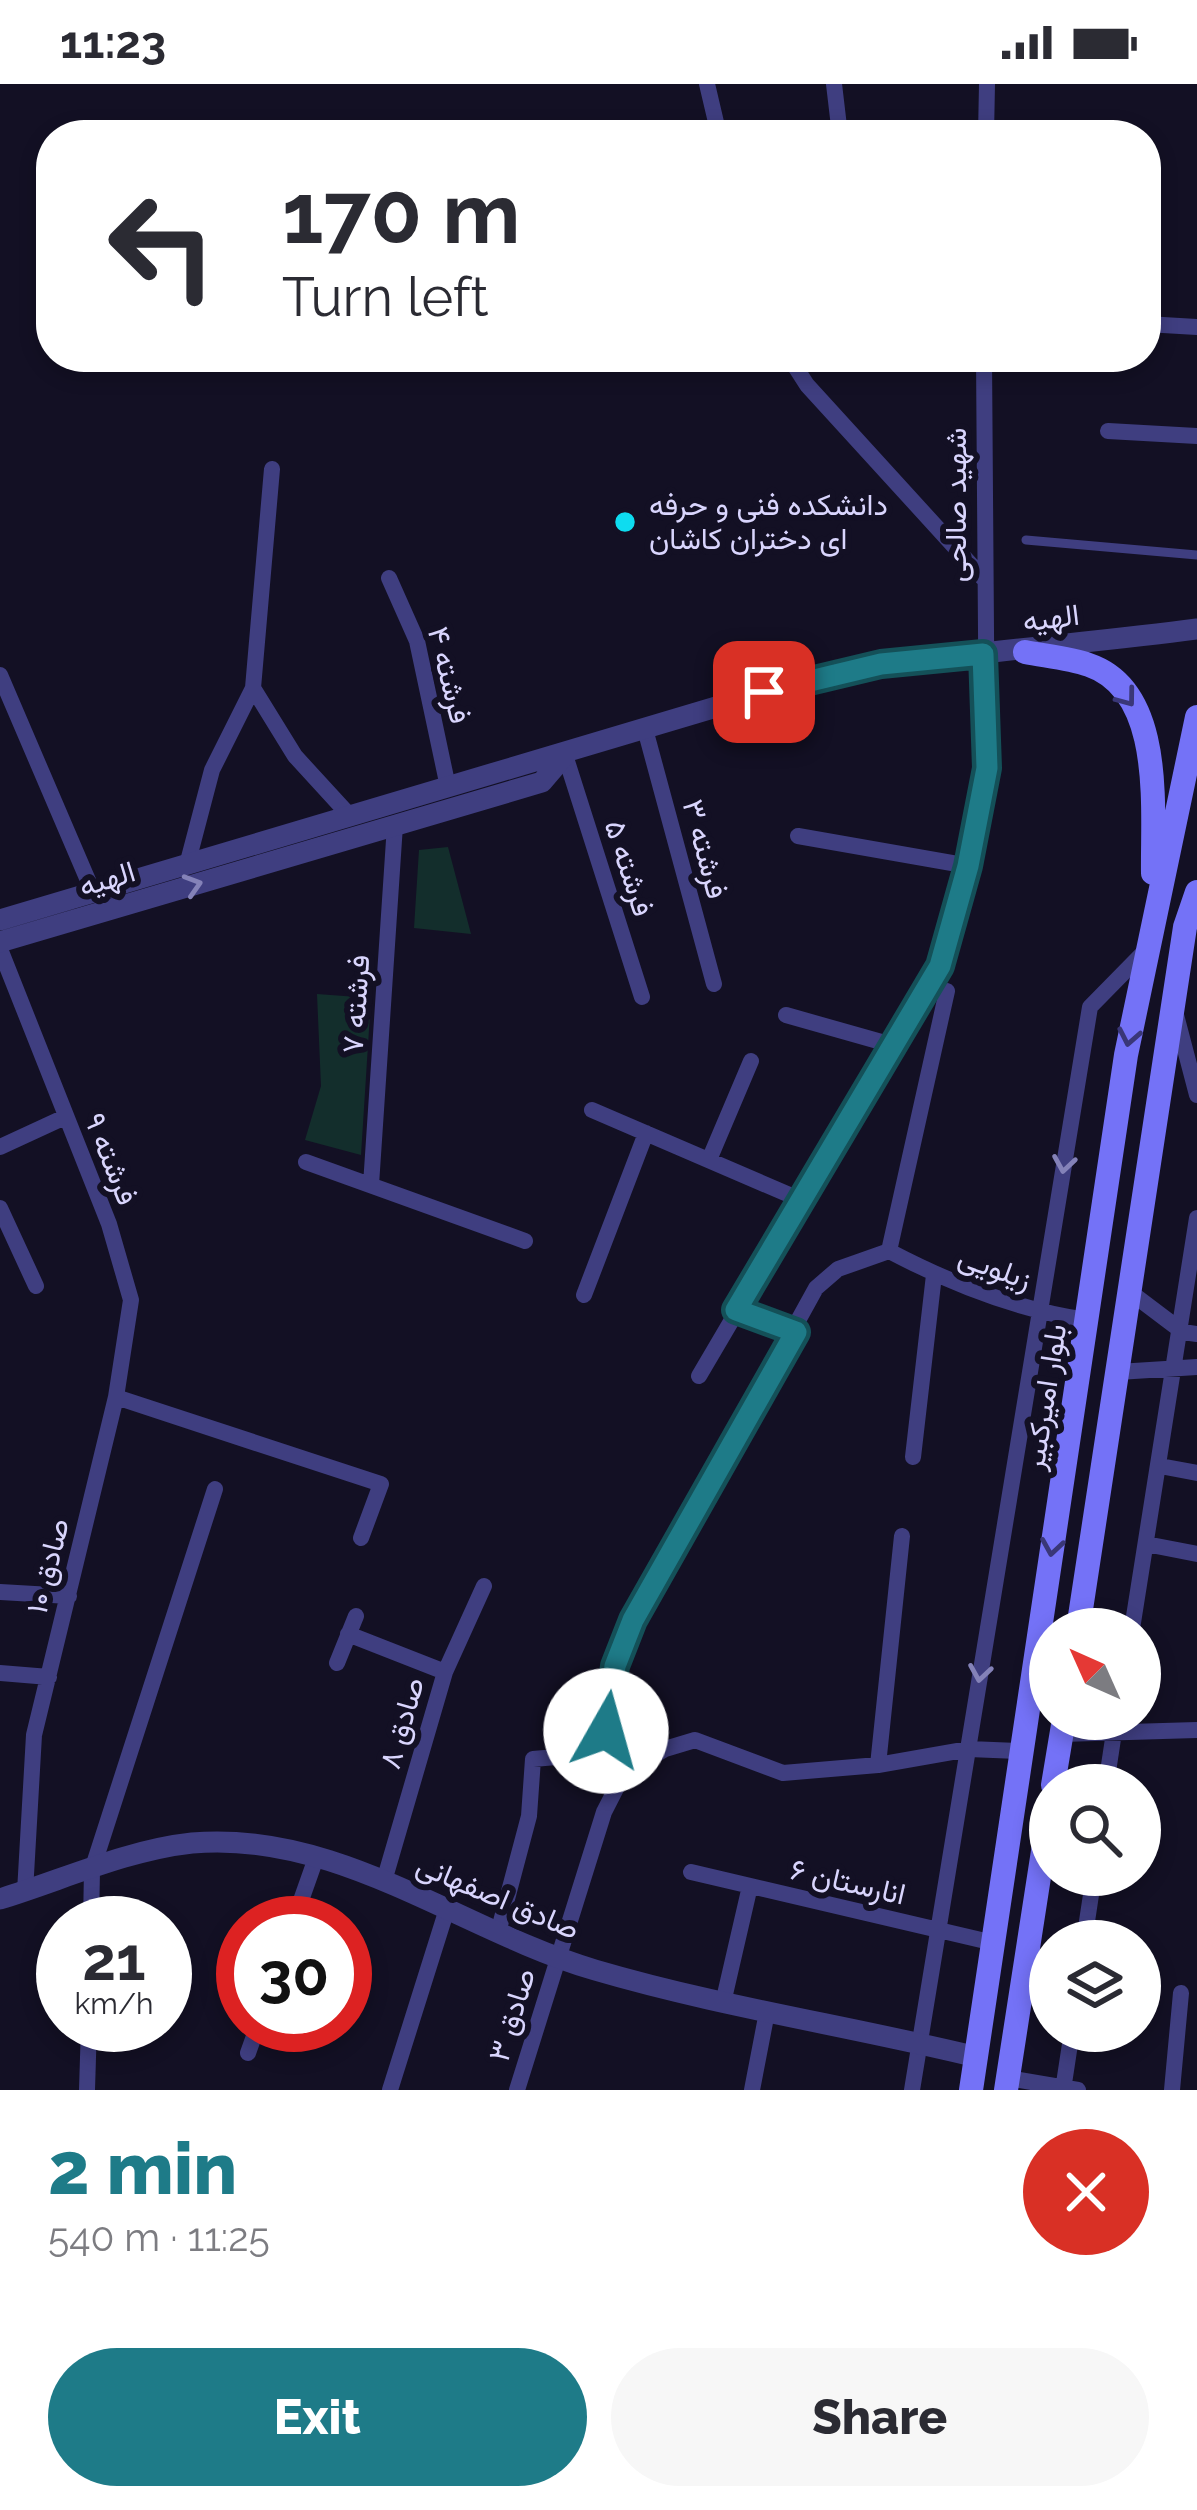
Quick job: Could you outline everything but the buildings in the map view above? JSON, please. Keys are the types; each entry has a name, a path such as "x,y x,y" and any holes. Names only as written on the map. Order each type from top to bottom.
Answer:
{"main road":[{"path":"1024,652 1090,665 1123,689 1139,713 1149,779 1154,910"},
{"name":"بلوار امیرکبیر","path":"971,2090 1146,950 1197,717"},
{"path":"1081,1608 1185,927 1197,892"},
{"path":"1007,2084 1036,1896"}],"street":[{"path":"707,84 715,120"},
{"path":"834,84 838,120"},
{"path":"986,120 987,84"},
{"path":"1161,325 1197,327"},
{"path":"799,372 982,578"},
{"name":"شهید صالحی","path":"699,1376 940,966 968,866 987,768 984,372"},
{"path":"1108,430 1197,436"},
{"path":"187,865 212,770 253,688 272,470"},
{"name":"فرشته ۴","path":"389,578 417,641 448,787"},
{"name":"الهیه","path":"0,946 187,865 842,673 1197,628"},
{"path":"0,675 93,892"},
{"path":"253,688 295,756 350,816"},
{"name":"فرشته ۳","path":"645,729 714,984"},
{"name":"الهیه","path":"0,920 93,892 123,894 395,825 542,782 565,755"},
{"name":"فرشته ۵","path":"565,755 641,997"},
{"name":"فرشته ۷","path":"370,1186 395,825"},
{"path":"798,836 968,866"},
{"name":"فرشته ۹","path":"0,946 129,1287 130,1325 116,1396"},
{"path":"912,2090 1090,1007 1146,950"},
{"path":"947,991 889,1251 838,1269 816,1288 796,1332 633,1620 612,1688 606,1731 624,1774 665,1749 695,1740 783,1773 878,1765 969,1749 1022,1751"},
{"path":"1174,1005 1197,1095"},
{"path":"786,1015 892,1045"},
{"path":"709,1160 751,1061"},
{"path":"592,1110 799,1199"},
{"path":"0,1147 65,1118"},
{"path":"584,1295 646,1133"},
{"path":"306,1162 525,1241"},
{"path":"0,1208 36,1286"},
{"path":"1136,1608 1176,1364 1190,1333 1197,1217"},
{"name":"زیلویی","path":"889,1251 934,1275 1039,1313 1087,1320"},
{"path":"914,1457 934,1275"},
{"path":"1130,1292 1190,1333"},
{"path":"736,1310 796,1332"},
{"path":"1118,1372 1197,1366"},
{"path":"116,1396 381,1484 361,1538"},
{"name":"صادق ۱۰","path":"25,1892 28,1775 116,1396"},
{"path":"1160,1466 1197,1473"},
{"path":"92,1896 92,1870 214,1489"},
{"path":"878,1765 902,1536"},
{"path":"1147,1544 1197,1554"},
{"name":"صادق ۸","path":"384,1881 445,1672 484,1586"},
{"path":"0,1592 69,1596"},
{"path":"337,1663 356,1616"},
{"path":"348,1634 445,1672"},
{"path":"0,1673 49,1677"},
{"path":"1161,1728 1197,1730"},
{"path":"500,1929 529,1816 533,1759 615,1752"},
{"name":"صادق ۳","path":"517,2090 589,1851 624,1774"},
{"name":"صادق اصفهانی","path":"0,1900 191,1844 257,1845 384,1881 559,1955 723,2003 977,2057"},
{"path":"303,1896 316,1858"},
{"name":"انارستان ۶","path":"691,1872 994,1943"},
{"path":"723,2003 750,1886"},
{"path":"390,2090 447,1909"},
{"path":"1172,2090 1180,1993"},
{"path":"752,2090 767,2012"},
{"path":"87,2090 88,2052"},
{"path":"1007,2084 1068,2089 1071,2052"}],"lane":[{"path":"1026,540 1197,555"}],"green space":[{"path":"448,847 471,934 414,928 419,850"},
{"path":"317,994 371,998 361,1155 305,1140 321,1086"}],"place":[{"name":"دانشکده فنی و حرفه ای دختران کاشان","path":"625,522"}],"route":[{"path":"606,1731 615,1666 633,1620 796,1332 736,1310 940,966 968,866 987,768 983,654 881,664 764,692"}]}
